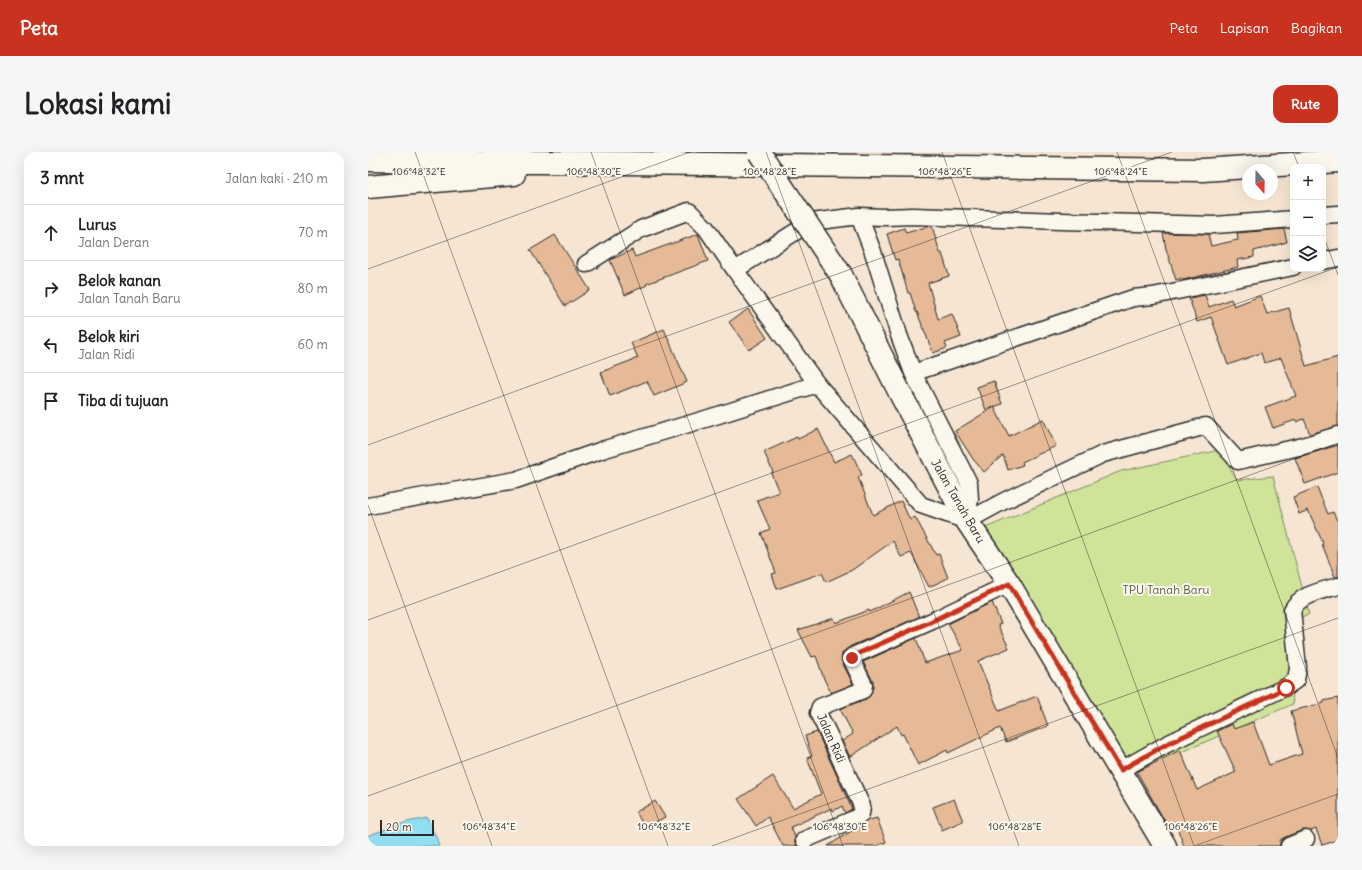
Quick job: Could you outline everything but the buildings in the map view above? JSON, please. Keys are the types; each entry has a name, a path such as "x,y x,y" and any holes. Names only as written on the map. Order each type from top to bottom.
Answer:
{"main road":[{"name":"Jalan Tanah Baru","path":"758,152 840,275 900,394 967,521 1009,584 1165,846"},
{"path":"368,160 1203,170 1338,161"},
{"path":"368,186 643,163"}],"street":[{"path":"586,264 641,229 689,211 706,228 817,384 921,505 967,521 1004,501 1103,454 1206,426 1238,461 1303,446 1338,435"},
{"path":"1326,215 1338,214"},
{"path":"859,216 873,252 899,335 913,372 969,483 970,499 967,521"},
{"path":"735,270 811,222 859,216 913,216 1215,225 1290,219"},
{"path":"1326,260 1338,258"},
{"path":"913,372 1133,298 1153,296 1290,268"},
{"path":"368,506 516,480 605,449 817,384"},
{"name":"Jalan Ridi","path":"804,840 854,819 861,814 862,806 818,713 820,707 863,690 864,686 852,658 855,655 932,621 1009,584"},
{"path":"1121,770 1167,744 1286,688 1296,680 1298,668 1292,610 1301,598 1338,586"},
{"path":"1289,846 1306,838"}],"green space":[{"name":"TPU Tanah Baru","path":"1220,450 1237,480 1273,476 1309,614 1287,623 1293,704 1131,774 983,529 1121,471"}],"water":[{"path":"427,818 439,846 368,846 369,835 407,822"}],"route":[{"path":"852,658 855,655 932,621 1009,584 1121,770 1167,744 1286,688"}]}
